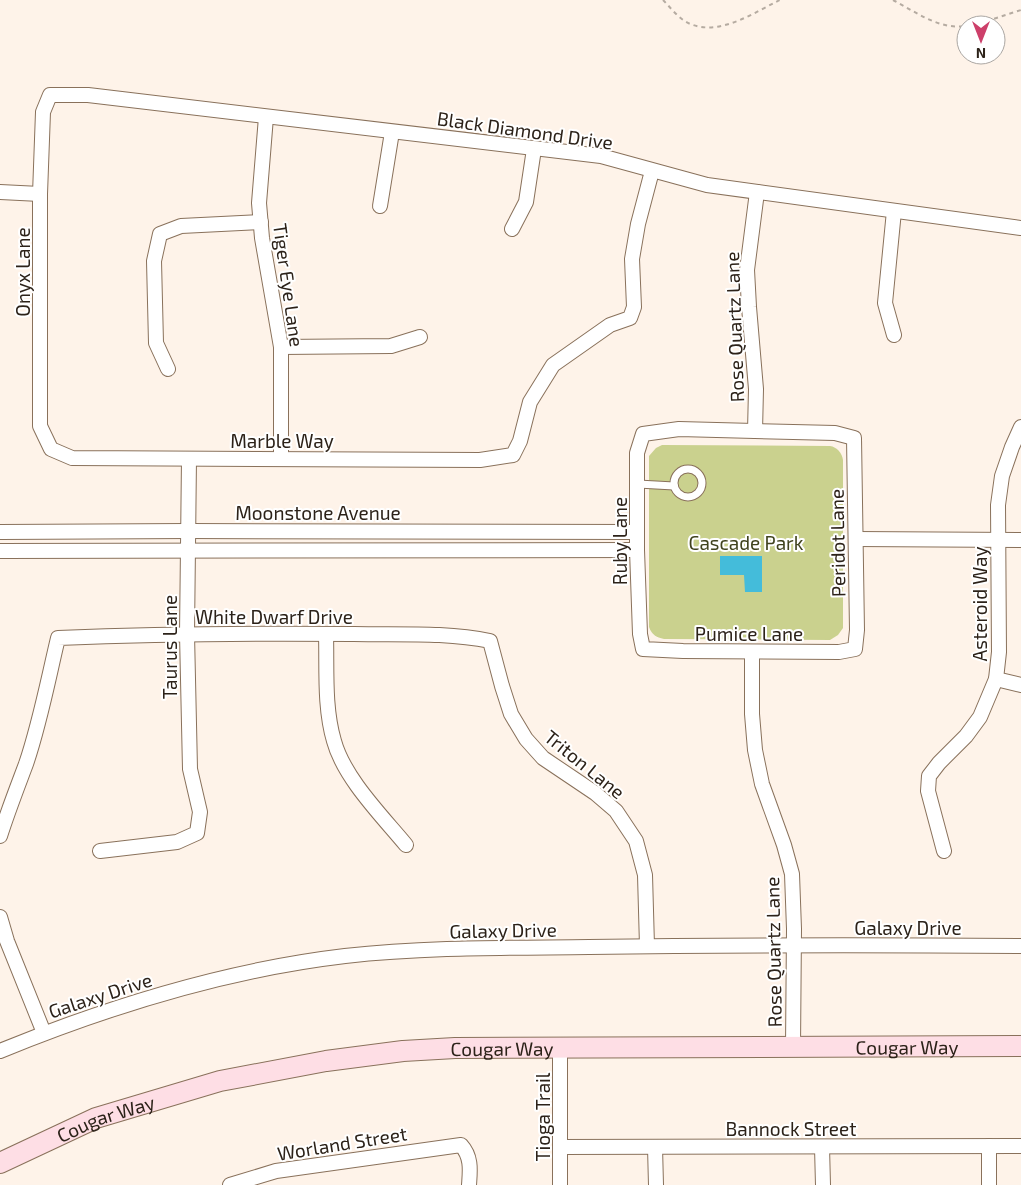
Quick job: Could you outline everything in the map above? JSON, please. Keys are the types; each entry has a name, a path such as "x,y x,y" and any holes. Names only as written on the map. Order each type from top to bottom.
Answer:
{"street":[{"name":"Black Diamond Drive","path":"50,95 88,95 601,156 707,185 1021,228"},
{"name":"Onyx Lane","path":"50,95 43,112 40,194 40,426 51,449"},
{"name":"Tiger Eye Lane","path":"266,117 259,203 281,347 281,459"},
{"path":"380,206 392,132"},
{"path":"512,229 526,202 534,149"},
{"name":"Marble Way","path":"51,449 72,458 480,460 513,455 520,442 530,402 552,365 610,324 630,318 634,307 632,259 638,224 652,171"},
{"path":"0,192 40,194"},
{"name":"Rose Quartz Lane","path":"755,431 756,390 747,270 757,192"},
{"path":"894,211 885,303 894,335"},
{"path":"168,369 156,343 154,261 160,234 181,226 261,222"},
{"path":"281,347 392,346 420,337"},
{"name":"Asteroid Way","path":"944,851 928,791 929,776 939,762 966,736 980,717 996,679 999,652 998,505 1002,476 1021,427"},
{"name":"Ruby Lane","path":"644,648 640,634 636,550 637,453 643,434 679,429 755,431"},
{"name":"Peridot Lane","path":"755,431 835,433 854,438 857,630 855,648"},
{"name":"Taurus Lane","path":"100,851 177,842 197,833 200,812 190,770 187,634 188,458"},
{"name":"Moonstone Avenue","path":"0,532 636,532"},
{"path":"856,539 1021,540"},
{"name":"Moonstone Avenue","path":"0,551 636,550"},
{"name":"White Dwarf Drive","path":"0,836 26,764 58,638 187,634 326,634 465,636 490,641"},
{"path":"326,634 328,714 334,742 352,780 406,845"},
{"name":"Triton Lane","path":"490,641 511,714 526,739 543,758 595,793 616,811 636,841 645,875 647,946"},
{"name":"Pumice Lane","path":"644,648 683,651 839,652 855,648"},
{"name":"Rose Quartz Lane","path":"752,652 752,714 755,750 762,784 792,874 794,945 793,1047"},
{"path":"996,679 1021,685"},
{"path":"0,916 7,941 44,1033"},
{"name":"Galaxy Drive","path":"0,1051 98,1014 223,977 344,956 418,950 647,946 1021,946"},
{"name":"Cougar Way","path":"0,1163 96,1118 220,1081 326,1061 403,1051 455,1048 1021,1046"},
{"name":"Tioga Trail","path":"560,1048 560,1185"},
{"name":"Worland Street","path":"230,1185 276,1171 461,1145 466,1150 470,1168 468,1185"},
{"path":"989,1146 989,1185"},
{"name":"Bannock Street","path":"560,1147 1021,1146"},
{"path":"655,1147 656,1185"},
{"path":"822,1147 822,1185"}],"lane":[{"path":"686,469 696,472 701,479 701,488 691,497 682,496 675,490 674,486 678,473 686,469"},
{"path":"638,484 674,486"}],"path":[{"path":"663,0 680,17 693,25 715,28 780,0"},
{"path":"893,0 937,24 956,27"},
{"path":"1006,15 1021,10"}],"green space":[{"name":"Cascade Park","path":"662,445 830,446 839,451 843,460 843,628 838,635 830,640 664,639 653,634 649,627 649,456 656,448"}],"water":[{"path":"720,556 762,556 762,592 745,592 744,575 720,575"}]}
